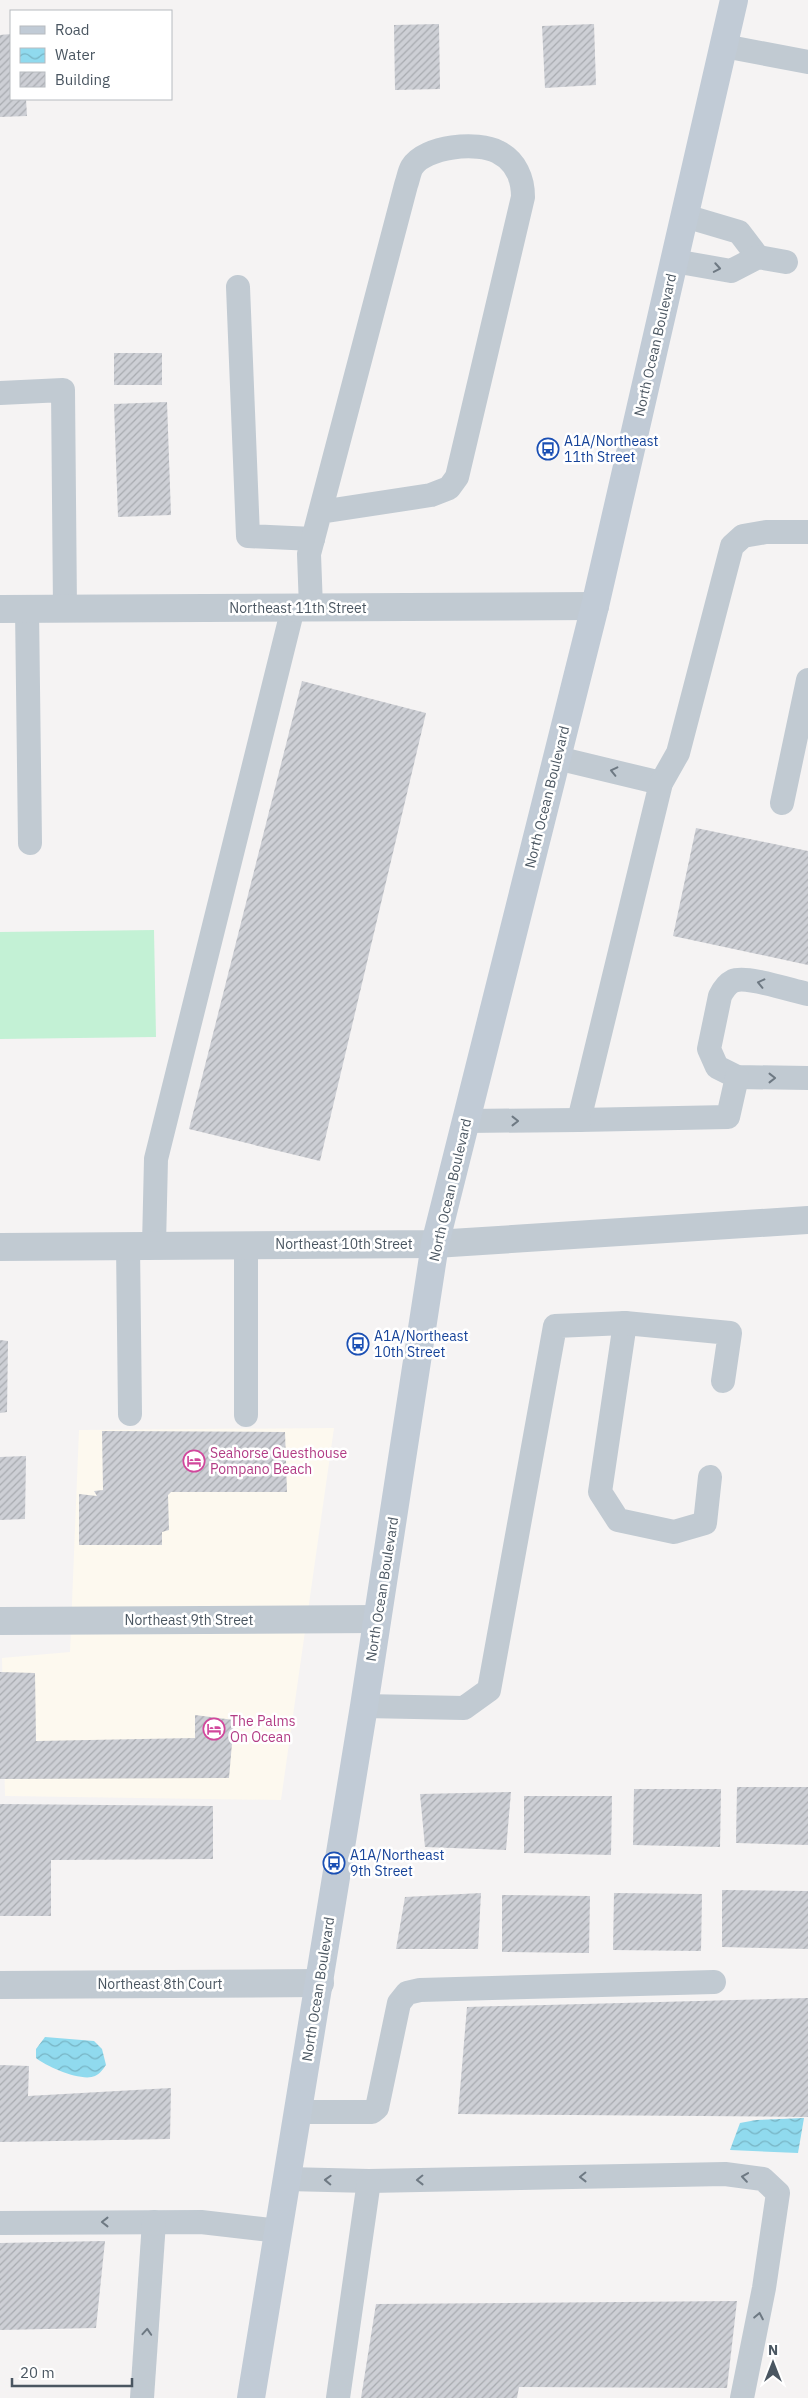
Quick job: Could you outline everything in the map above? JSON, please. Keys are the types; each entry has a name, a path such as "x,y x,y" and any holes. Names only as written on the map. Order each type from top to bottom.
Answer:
{"main road":[{"name":"North Ocean Boulevard","path":"251,2398 320,1983 435,1244 595,606 734,0"}],"street":[{"name":"Northeast 11th Street","path":"0,609 595,606"},
{"name":"Northeast 10th Street","path":"0,1246 435,1244 808,1220"},
{"name":"Northeast 9th Street","path":"0,1621 378,1619"},
{"name":"Northeast 8th Court","path":"0,1985 320,1983"}],"lane":[{"path":"724,46 808,62"},
{"path":"130,1414 141,1246 156,1159 302,608 309,554 313,539 320,512 406,185 413,166 442,149 460,146 498,152 514,166 522,181 522,197 458,477 448,488 431,495 320,512"},
{"path":"685,216 739,232 758,257"},
{"path":"674,261 731,271 758,257 786,262"},
{"path":"238,287 248,536 313,539"},
{"path":"0,392 63,390 65,609"},
{"path":"579,1120 661,783 678,753 732,546 744,536 766,532 808,532"},
{"path":"27,609 30,843"},
{"path":"782,803 808,680"},
{"path":"557,758 661,783"},
{"path":"808,994 740,979 733,981 723,990 710,1054 717,1067 737,1077 808,1078"},
{"path":"466,1121 728,1117 737,1077"},
{"path":"246,1245 246,1415"},
{"path":"625,1323 600,1492 618,1520 674,1532 705,1523 710,1477"},
{"path":"364,1706 464,1708 488,1690 555,1326 625,1323 730,1333 723,1381"},
{"path":"298,2112 372,2112 378,2108 399,2003 407,1993 420,1990 714,1982"},
{"path":"287,2178 369,2181 725,2174 763,2179 778,2193 764,2288 742,2398"},
{"path":"338,2398 369,2181"},
{"path":"142,2398 154,2222"},
{"path":"0,2223 201,2222 279,2231"}],"shaded area":[{"path":"334,1428 281,1800 5,1796 2,1658 70,1652 79,1430"}],"green space":[{"path":"154,930 156,1037 0,1039 0,932"}],"water":[{"path":"45,2037 94,2041 102,2049 106,2065 98,2074 89,2077 82,2077 56,2069 36,2058 36,2049"},
{"path":"804,2118 798,2153 730,2150 740,2123 756,2120"}],"building":[{"path":"439,24 440,89 395,90 394,25"},
{"path":"594,24 596,85 545,88 542,26"},
{"path":"10,34 10,100 26,100 27,116 0,117 0,35"},
{"path":"114,353 162,353 162,385 114,385"},
{"path":"167,402 171,515 118,517 114,404"},
{"path":"302,681 426,713 320,1161 189,1129"},
{"path":"696,828 808,851 808,965 673,936"},
{"path":"0,1340 8,1341 7,1412 0,1413"},
{"name":"Seahorse Guesthouse Pompano Beach","path":"102,1431 285,1432 287,1492 171,1492 168,1495 169,1530 162,1532 162,1545 79,1545 79,1494 97,1496 94,1491 103,1490"},
{"path":"26,1456 25,1519 0,1520 0,1457"},
{"name":"The Palms On Ocean","path":"0,1672 35,1673 36,1741 195,1738 195,1715 234,1720 229,1778 0,1779"},
{"path":"737,1787 808,1787 808,1845 736,1843"},
{"path":"634,1789 721,1789 720,1847 633,1845"},
{"path":"511,1792 506,1850 425,1847 420,1794"},
{"path":"524,1796 612,1796 611,1855 524,1853"},
{"path":"0,1804 213,1806 213,1859 51,1860 51,1916 0,1916"},
{"path":"722,1890 808,1891 808,1949 722,1947"},
{"path":"481,1893 478,1949 396,1949 405,1897"},
{"path":"614,1893 702,1894 701,1951 613,1950"},
{"path":"502,1895 590,1896 589,1953 502,1952"},
{"path":"808,1998 808,2117 458,2114 467,2007"},
{"path":"0,2065 29,2066 28,2096 171,2088 170,2139 0,2142"},
{"path":"105,2241 96,2328 0,2330 0,2243"},
{"path":"737,2301 727,2388 519,2387 517,2398 361,2398 376,2304"}],"place":[{"name":"A1A/Northeast 11th Street","path":"548,449"},
{"name":"A1A/Northeast 10th Street","path":"358,1344"},
{"name":"Seahorse Guesthouse Pompano Beach","path":"194,1461"},
{"name":"The Palms On Ocean","path":"214,1729"},
{"name":"A1A/Northeast 9th Street","path":"334,1863"}]}
